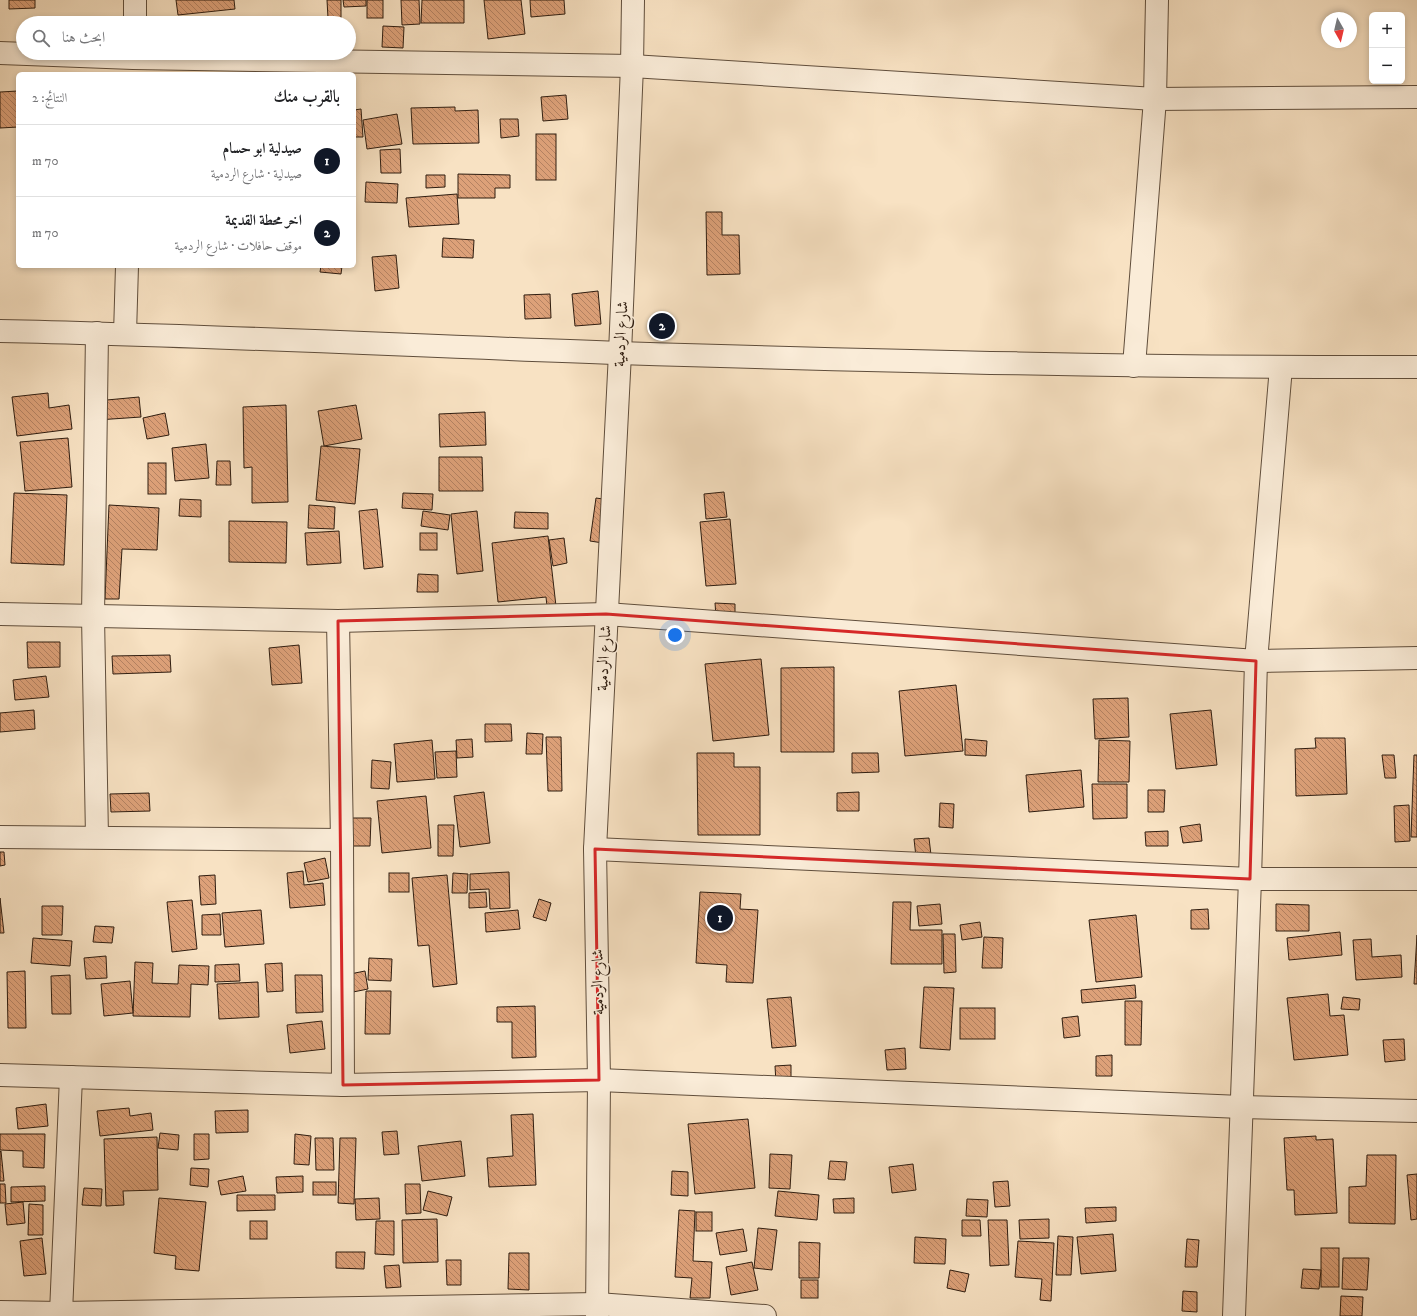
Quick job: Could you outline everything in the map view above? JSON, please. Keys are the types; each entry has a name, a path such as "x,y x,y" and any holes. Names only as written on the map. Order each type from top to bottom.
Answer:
{"street":[{"path":"135,16 136,0"},
{"name":"شارع الردمية","path":"597,1310 599,1080 595,849 620,353 632,66 633,0"},
{"path":"1134,366 1155,99 1157,0"},
{"path":"0,53 16,54"},
{"path":"103,60 133,62 632,66 1155,99 1417,97"},
{"path":"125,334 127,268"},
{"path":"0,331 97,333 620,353 1134,366 1417,366"},
{"path":"97,333 93,616 97,837"},
{"path":"1234,1316 1250,879 1256,661 1281,367"},
{"path":"0,614 338,621 606,614 1256,661 1417,658"},
{"path":"338,621 342,840 343,1085"},
{"path":"0,837 342,840"},
{"path":"595,849 1250,879 1417,879"},
{"path":"0,1075 343,1085 599,1080 1241,1106 1417,1111"},
{"path":"61,1313 71,1077"},
{"path":"9,1313 597,1310 765,1316"}],"highlighted area":[{"path":"606,614 1256,661 1250,879 595,849 599,1080 343,1085 338,621"}],"building":[{"path":"9,0 35,0 35,8 9,9"},
{"path":"176,0 234,0 235,9 178,15"},
{"path":"327,0 341,0 341,16 328,16"},
{"path":"343,0 366,0 366,6 344,7"},
{"path":"367,0 383,0 383,18 367,18"},
{"path":"401,0 419,0 420,24 402,25"},
{"path":"422,0 464,0 464,23 421,23"},
{"path":"484,0 521,0 525,34 488,39"},
{"path":"530,0 564,0 565,14 531,17"},
{"path":"383,26 404,27 403,48 382,47"},
{"path":"16,91 16,127 0,128 0,92"},
{"path":"566,95 568,119 543,121 541,97"},
{"path":"455,107 455,111 478,110 479,143 413,144 411,108"},
{"path":"361,109 363,137 356,137 356,110"},
{"path":"397,114 402,144 367,149 363,120"},
{"path":"500,119 518,119 519,136 501,138"},
{"path":"536,134 556,134 556,180 536,180"},
{"path":"400,149 401,173 381,173 380,150"},
{"path":"458,174 510,175 510,188 495,188 495,198 458,198"},
{"path":"426,175 445,175 445,187 426,188"},
{"path":"366,182 398,184 397,203 365,202"},
{"path":"457,194 459,224 409,227 406,198"},
{"path":"706,212 722,212 722,235 739,235 740,274 707,275"},
{"path":"443,238 474,240 473,258 442,257"},
{"path":"396,255 399,288 375,291 372,257"},
{"path":"321,268 342,268 341,274 320,272"},
{"path":"598,291 601,324 575,326 572,294"},
{"path":"550,294 551,318 525,319 524,295"},
{"path":"48,393 49,408 69,405 72,429 17,436 12,397"},
{"path":"139,397 141,417 97,420 96,401"},
{"path":"286,405 288,502 252,503 252,467 244,468 243,407"},
{"path":"356,405 362,439 324,446 318,411"},
{"path":"485,412 486,445 440,447 439,414"},
{"path":"165,413 169,435 147,439 143,418"},
{"path":"68,438 72,487 25,491 20,442"},
{"path":"206,444 209,478 175,481 172,448"},
{"path":"321,446 360,449 355,504 316,500"},
{"path":"439,457 482,457 483,491 439,491"},
{"path":"217,461 230,461 231,485 216,485"},
{"path":"148,463 166,463 166,494 148,494"},
{"path":"724,492 727,517 706,519 704,494"},
{"path":"14,493 67,495 64,565 11,563"},
{"path":"403,493 433,494 432,510 402,508"},
{"path":"596,498 610,500 603,543 590,541"},
{"path":"180,499 201,500 201,517 179,516"},
{"path":"109,505 159,508 157,550 122,549 119,599 105,599"},
{"path":"309,505 335,507 334,529 308,528"},
{"path":"377,509 383,567 364,569 359,511"},
{"path":"423,511 450,515 448,530 421,526"},
{"path":"477,511 483,571 457,574 451,514"},
{"path":"515,512 548,513 548,529 514,528"},
{"path":"730,519 736,584 706,586 700,522"},
{"path":"229,521 287,522 286,563 229,562"},
{"path":"339,531 341,563 307,565 305,533"},
{"path":"420,533 437,533 437,550 420,550"},
{"path":"548,536 557,615 548,616 546,597 498,602 492,543"},
{"path":"564,538 567,563 553,566 549,540"},
{"path":"418,574 438,575 438,592 417,592"},
{"path":"715,603 735,604 735,617 716,617"},
{"path":"27,642 60,642 60,667 28,668"},
{"path":"299,645 302,683 272,685 269,648"},
{"path":"170,655 171,672 113,674 112,656"},
{"path":"761,659 769,735 713,741 705,664"},
{"path":"834,667 834,752 781,752 781,668"},
{"path":"46,676 49,697 15,700 13,680"},
{"path":"956,685 963,751 905,756 899,691"},
{"path":"1128,698 1129,737 1095,739 1093,699"},
{"path":"34,710 35,729 0,732 0,713"},
{"path":"1211,710 1217,765 1176,769 1170,714"},
{"path":"485,724 511,724 512,741 485,742"},
{"path":"527,733 543,734 542,754 526,754"},
{"path":"546,737 561,737 562,791 548,791"},
{"path":"1315,738 1345,738 1347,794 1296,796 1295,749 1316,748"},
{"path":"472,739 473,757 457,758 456,740"},
{"path":"965,739 987,741 986,756 965,755"},
{"path":"432,740 435,779 397,782 394,744"},
{"path":"1099,740 1130,741 1129,782 1098,782"},
{"path":"456,751 457,777 437,778 435,752"},
{"path":"697,753 734,753 734,767 760,767 760,835 698,835"},
{"path":"852,753 878,753 879,772 852,773"},
{"path":"1382,755 1394,755 1396,778 1385,778"},
{"path":"1414,755 1417,755 1417,837 1411,837"},
{"path":"372,760 391,762 389,789 371,788"},
{"path":"1081,770 1084,807 1029,812 1026,775"},
{"path":"1092,784 1127,784 1127,818 1093,819"},
{"path":"1148,790 1165,790 1164,812 1148,812"},
{"path":"484,792 490,843 460,847 454,796"},
{"path":"859,792 859,811 837,811 837,793"},
{"path":"149,793 150,811 111,812 110,794"},
{"path":"426,796 431,848 382,853 377,801"},
{"path":"940,803 954,804 953,828 939,827"},
{"path":"1409,805 1410,841 1395,842 1394,806"},
{"path":"352,818 371,818 370,846 351,846"},
{"path":"1200,824 1202,841 1183,843 1180,827"},
{"path":"438,825 454,825 453,856 438,856"},
{"path":"1168,831 1168,846 1146,846 1145,832"},
{"path":"929,838 931,855 916,857 914,839"},
{"path":"0,852 4,852 5,865 0,866"},
{"path":"325,858 329,878 308,882 304,863"},
{"path":"303,871 304,885 323,883 325,905 290,908 287,873"},
{"path":"509,872 510,908 490,909 489,889 470,890 470,874"},
{"path":"389,873 409,873 409,892 389,892"},
{"path":"453,873 468,874 467,893 452,893"},
{"path":"215,875 216,904 201,905 199,876"},
{"path":"447,875 457,984 433,987 429,945 418,946 412,878"},
{"path":"486,892 487,907 469,908 469,893"},
{"path":"700,892 741,894 740,909 758,910 753,983 726,982 727,965 696,963"},
{"path":"0,898 4,933 0,933"},
{"path":"539,899 551,903 546,921 533,917"},
{"path":"192,900 197,949 172,952 167,902"},
{"path":"893,902 911,902 910,930 942,930 942,964 891,964"},
{"path":"940,904 942,924 919,926 917,906"},
{"path":"1276,904 1309,905 1309,931 1276,931"},
{"path":"42,906 63,906 62,935 42,935"},
{"path":"1208,909 1209,929 1191,929 1191,910"},
{"path":"261,910 264,944 225,947 222,913"},
{"path":"518,910 520,929 486,932 485,913"},
{"path":"220,914 221,935 202,935 202,915"},
{"path":"1136,915 1142,977 1096,982 1089,920"},
{"path":"980,922 982,937 962,940 960,925"},
{"path":"95,926 114,927 112,943 93,942"},
{"path":"1340,932 1342,955 1289,960 1287,938"},
{"path":"943,934 955,934 956,972 944,973"},
{"path":"1417,935 1417,984 1414,984"},
{"path":"984,937 1003,938 1002,968 982,968"},
{"path":"33,938 72,941 70,966 31,963"},
{"path":"1371,939 1372,957 1401,955 1402,977 1356,980 1353,940"},
{"path":"106,956 107,978 86,979 84,958"},
{"path":"369,958 392,959 391,981 368,980"},
{"path":"135,962 153,963 152,983 178,984 179,965 209,966 208,985 191,984 190,1017 133,1016"},
{"path":"282,963 283,991 267,992 265,964"},
{"path":"239,964 240,981 215,982 215,965"},
{"path":"25,971 26,1028 8,1028 7,972"},
{"path":"365,971 368,989 353,992 350,974"},
{"path":"70,975 71,1014 52,1014 51,976"},
{"path":"295,975 322,975 323,1012 296,1013"},
{"path":"130,981 133,1013 104,1016 101,984"},
{"path":"258,982 259,1017 219,1019 217,984"},
{"path":"1135,985 1136,998 1082,1003 1081,990"},
{"path":"924,987 954,988 950,1050 920,1048"},
{"path":"366,991 391,991 390,1034 365,1034"},
{"path":"1328,994 1330,1016 1344,1015 1348,1055 1294,1060 1287,998"},
{"path":"791,997 796,1046 772,1048 767,999"},
{"path":"1343,997 1360,999 1359,1010 1341,1009"},
{"path":"1125,1001 1142,1001 1141,1045 1125,1045"},
{"path":"535,1006 536,1057 512,1058 512,1022 497,1022 497,1007"},
{"path":"960,1008 995,1008 995,1039 960,1039"},
{"path":"1078,1016 1080,1036 1064,1038 1062,1018"},
{"path":"322,1021 325,1049 290,1053 287,1025"},
{"path":"1404,1039 1405,1060 1385,1062 1383,1040"},
{"path":"905,1048 906,1069 887,1070 885,1050"},
{"path":"1112,1055 1112,1076 1096,1076 1096,1056"},
{"path":"791,1065 791,1083 776,1083 775,1066"},
{"path":"46,1104 48,1126 18,1129 16,1108"},
{"path":"129,1108 130,1116 151,1113 153,1130 100,1136 97,1111"},
{"path":"248,1110 248,1132 216,1133 215,1111"},
{"path":"533,1114 536,1185 489,1187 487,1158 513,1156 511,1115"},
{"path":"748,1119 755,1188 695,1194 688,1124"},
{"path":"397,1131 399,1154 384,1155 382,1132"},
{"path":"160,1133 179,1135 178,1150 158,1148"},
{"path":"0,1134 45,1134 44,1168 23,1167 23,1151 0,1150"},
{"path":"194,1134 209,1134 209,1159 194,1160"},
{"path":"295,1134 311,1136 309,1165 294,1164"},
{"path":"1316,1136 1316,1140 1333,1139 1337,1213 1295,1215 1294,1190 1287,1190 1284,1138"},
{"path":"157,1137 158,1190 123,1191 124,1205 106,1206 104,1139"},
{"path":"315,1138 333,1138 334,1170 316,1170"},
{"path":"340,1138 356,1138 354,1204 338,1203"},
{"path":"461,1141 465,1176 422,1181 418,1146"},
{"path":"1,1151 4,1181 0,1181"},
{"path":"770,1154 792,1155 790,1189 769,1188"},
{"path":"1367,1155 1396,1155 1395,1224 1349,1223 1349,1187 1366,1186"},
{"path":"830,1161 847,1162 845,1180 828,1179"},
{"path":"913,1164 916,1190 892,1193 889,1167"},
{"path":"191,1168 209,1169 208,1187 190,1185"},
{"path":"672,1171 688,1172 688,1196 671,1195"},
{"path":"1417,1174 1417,1219 1411,1220 1407,1175"},
{"path":"243,1176 246,1191 221,1195 218,1181"},
{"path":"303,1176 303,1192 277,1193 276,1177"},
{"path":"1008,1181 1010,1206 995,1207 993,1182"},
{"path":"313,1182 336,1182 336,1195 313,1195"},
{"path":"0,1184 5,1184 6,1203 0,1203"},
{"path":"405,1184 420,1184 421,1213 406,1214"},
{"path":"45,1186 45,1201 11,1202 11,1187"},
{"path":"84,1188 102,1189 101,1206 82,1205"},
{"path":"428,1191 452,1197 447,1216 423,1210"},
{"path":"778,1191 819,1195 817,1220 775,1216"},
{"path":"237,1195 275,1195 275,1210 237,1211"},
{"path":"159,1198 206,1202 199,1271 175,1269 176,1256 154,1253"},
{"path":"379,1198 380,1219 356,1220 355,1199"},
{"path":"854,1198 854,1213 834,1213 833,1199"},
{"path":"967,1199 988,1200 987,1217 966,1216"},
{"path":"23,1202 25,1223 7,1225 5,1204"},
{"path":"29,1204 43,1205 43,1235 28,1235"},
{"path":"1116,1207 1116,1221 1086,1223 1085,1208"},
{"path":"679,1210 695,1211 693,1261 712,1262 710,1298 690,1298 692,1278 675,1277"},
{"path":"696,1212 712,1212 712,1231 696,1231"},
{"path":"437,1219 438,1262 403,1263 402,1220"},
{"path":"1049,1219 1049,1238 1020,1239 1019,1220"},
{"path":"962,1220 980,1220 981,1236 962,1236"},
{"path":"988,1220 1007,1220 1009,1265 990,1266"},
{"path":"250,1221 267,1221 267,1239 250,1239"},
{"path":"376,1221 394,1221 394,1255 375,1254"},
{"path":"758,1228 777,1230 772,1270 754,1268"},
{"path":"743,1229 747,1251 720,1255 716,1233"},
{"path":"1113,1234 1116,1271 1081,1274 1077,1237"},
{"path":"1058,1236 1073,1237 1071,1275 1056,1275"},
{"path":"915,1237 946,1239 945,1264 914,1263"},
{"path":"42,1238 46,1274 24,1276 20,1241"},
{"path":"1187,1239 1199,1240 1197,1267 1185,1267"},
{"path":"1018,1241 1054,1243 1051,1301 1040,1300 1042,1279 1015,1277"},
{"path":"799,1242 820,1243 819,1278 799,1278"},
{"path":"1321,1248 1339,1248 1339,1287 1321,1287"},
{"path":"336,1252 365,1252 364,1269 336,1268"},
{"path":"509,1253 529,1253 529,1290 508,1289"},
{"path":"1343,1258 1369,1258 1367,1290 1342,1289"},
{"path":"446,1260 461,1260 461,1285 447,1285"},
{"path":"752,1262 758,1290 731,1295 726,1267"},
{"path":"399,1265 401,1287 386,1288 384,1266"},
{"path":"1303,1269 1321,1270 1319,1289 1301,1288"},
{"path":"950,1270 969,1274 965,1292 947,1288"},
{"path":"801,1280 818,1280 818,1298 801,1298"},
{"path":"1183,1291 1197,1292 1197,1312 1182,1311"},
{"path":"1341,1296 1363,1297 1362,1316 1340,1316"}],"place":[{"name":"اخر محطة القديمة","path":"662,326"},
{"name":"صيدلية ابو حسام","path":"720,918"}]}
